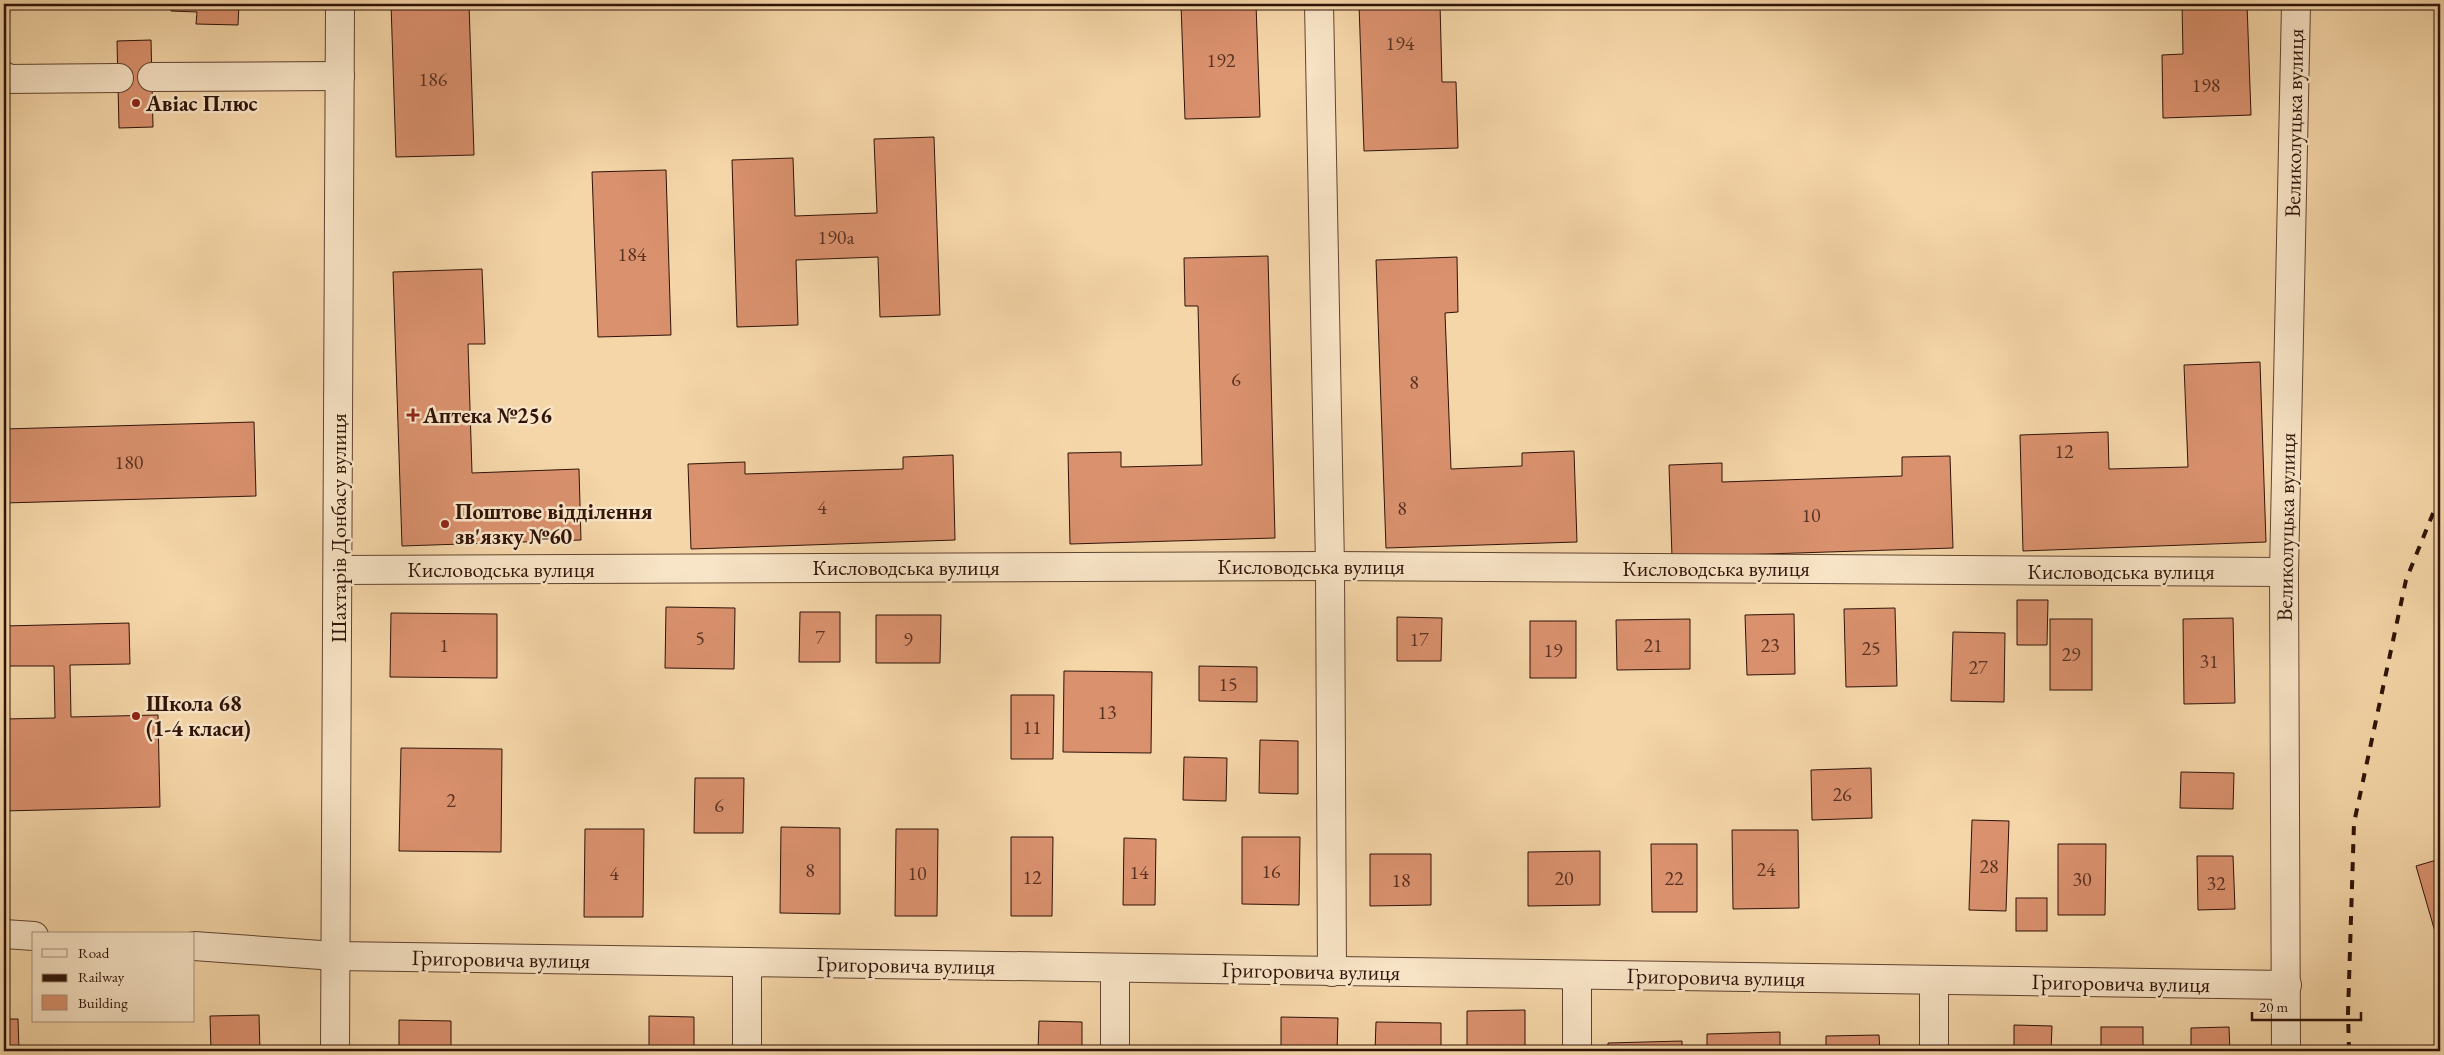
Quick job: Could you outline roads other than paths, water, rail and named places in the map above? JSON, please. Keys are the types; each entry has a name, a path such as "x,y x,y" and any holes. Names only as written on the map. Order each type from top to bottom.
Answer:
{"street":[{"name":"Шахтарів Донбасу вулиця","path":"335,1051 340,4"},
{"path":"1319,4 1330,566 1332,972"},
{"name":"Великолуцька вулиця","path":"2286,1051 2284,572 2296,4"},
{"path":"4,76 5,79 119,78"},
{"path":"152,77 340,76"},
{"name":"Кисловодська вулиця","path":"338,570 1330,566 2284,572"},
{"path":"4,934 32,936"},
{"name":"Григоровича вулиця","path":"195,946 336,956 2287,985"},
{"path":"747,963 747,1051"},
{"path":"1115,968 1115,1051"},
{"path":"1577,975 1577,1051"},
{"path":"1934,980 1934,1051"}],"railway":[{"path":"2349,1051 2348,1013 2354,823 2406,580 2440,496"}],"place":[{"name":"Авіас Плюс","path":"136,103"},
{"name":"Аптека №256","path":"413,415"},
{"name":"Поштове відділення зв'язку №60","path":"445,524"},
{"name":"Школа 68 (1-4 класи)","path":"136,716"}]}
